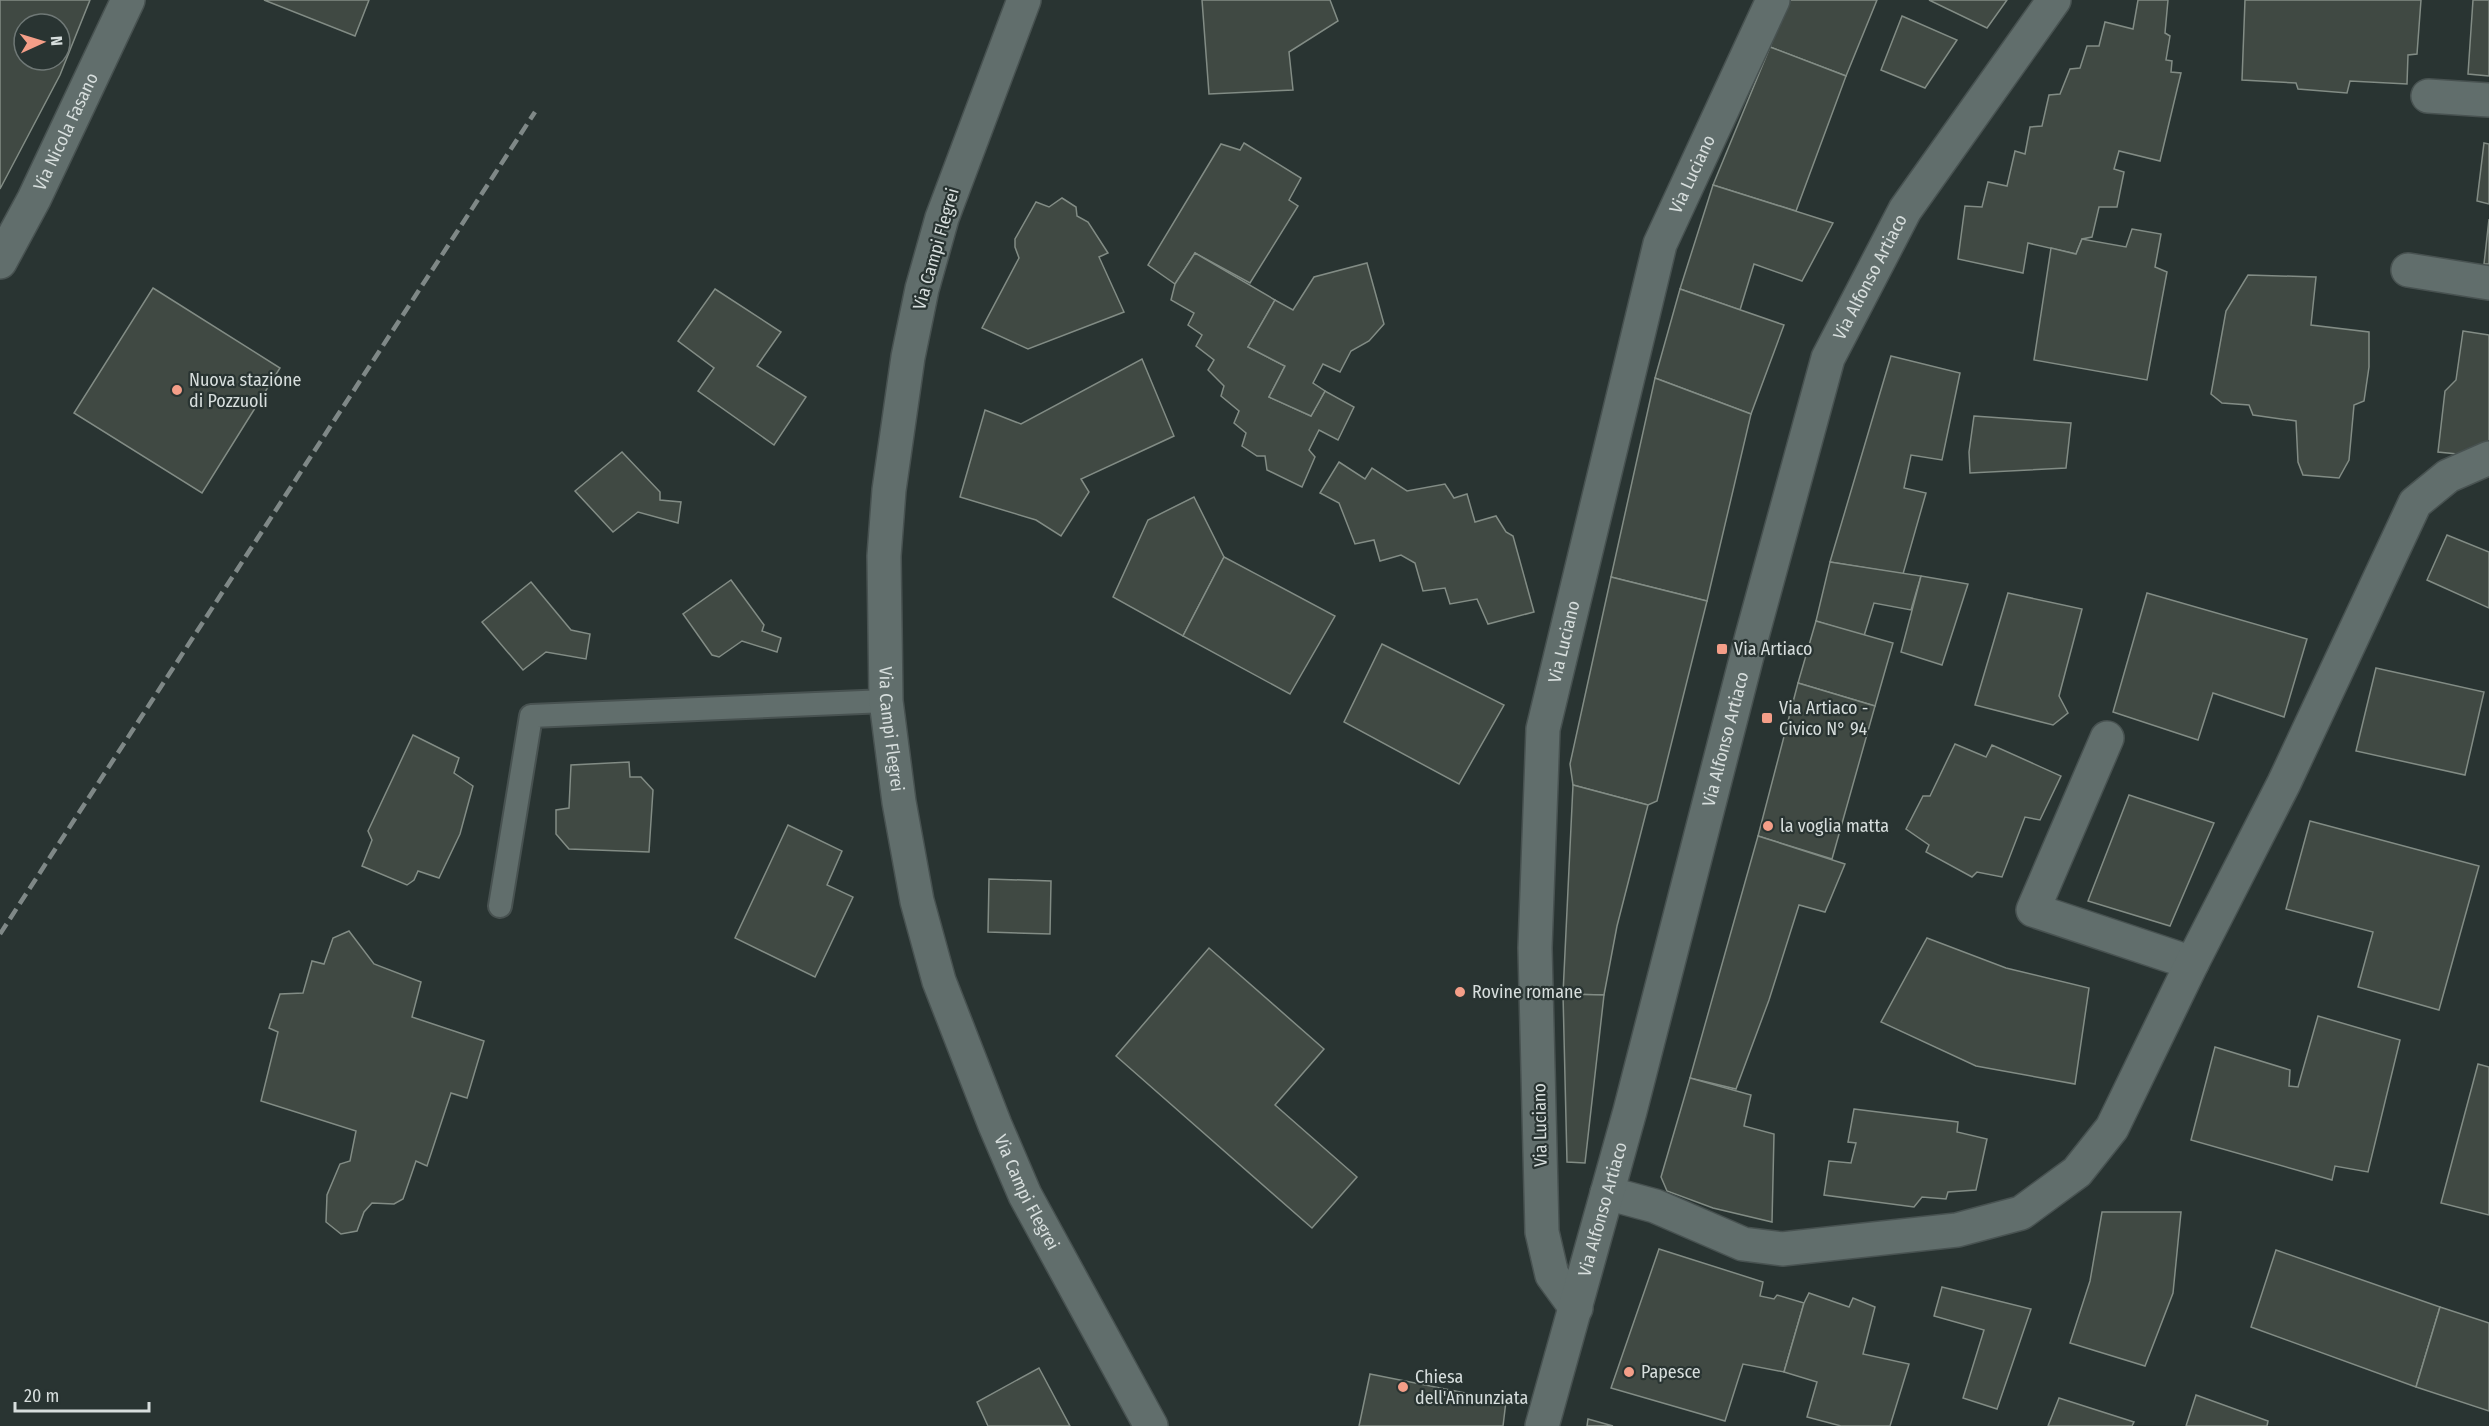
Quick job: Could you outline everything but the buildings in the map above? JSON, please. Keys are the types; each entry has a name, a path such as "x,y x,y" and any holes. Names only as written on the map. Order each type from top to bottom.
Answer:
{"street":[{"name":"Via Nicola Fasano","path":"0,262 34,199 128,0"},
{"name":"Via Campi Flegrei","path":"1024,0 942,218 922,290 908,357 889,490 886,534 884,628 886,701 899,802 917,901 939,981 994,1125 1025,1195 1150,1426"},
{"name":"Via Luciano","path":"1576,1308 1552,1275 1542,1232 1535,948 1543,729 1660,244 1773,0"},
{"name":"Via Alfonso Artiaco","path":"1542,1426 1607,1193 1752,636 1828,358 1905,210 2054,0"},
{"path":"2428,96 2489,100"},
{"path":"2408,270 2489,283"},
{"path":"1607,1193 1655,1206 1743,1244 1782,1249 1957,1230 2021,1214 2077,1172 2112,1128 2192,963 2284,783 2415,503 2448,476 2489,458"},
{"path":"2107,738 2034,910 2192,963"}],"lane":[{"path":"500,906 531,716 886,701"}],"railway":[{"path":"0,934 535,112"}],"place":[{"name":"Nuova stazione di Pozzuoli","path":"177,390"},
{"name":"Via Artiaco","path":"1722,649"},
{"name":"Via Artiaco - Civico N° 94","path":"1767,718"},
{"name":"la voglia matta","path":"1768,826"},
{"name":"Rovine romane","path":"1460,992"},
{"name":"Papesce","path":"1629,1372"},
{"name":"Chiesa dell'Annunziata","path":"1403,1387"}]}
